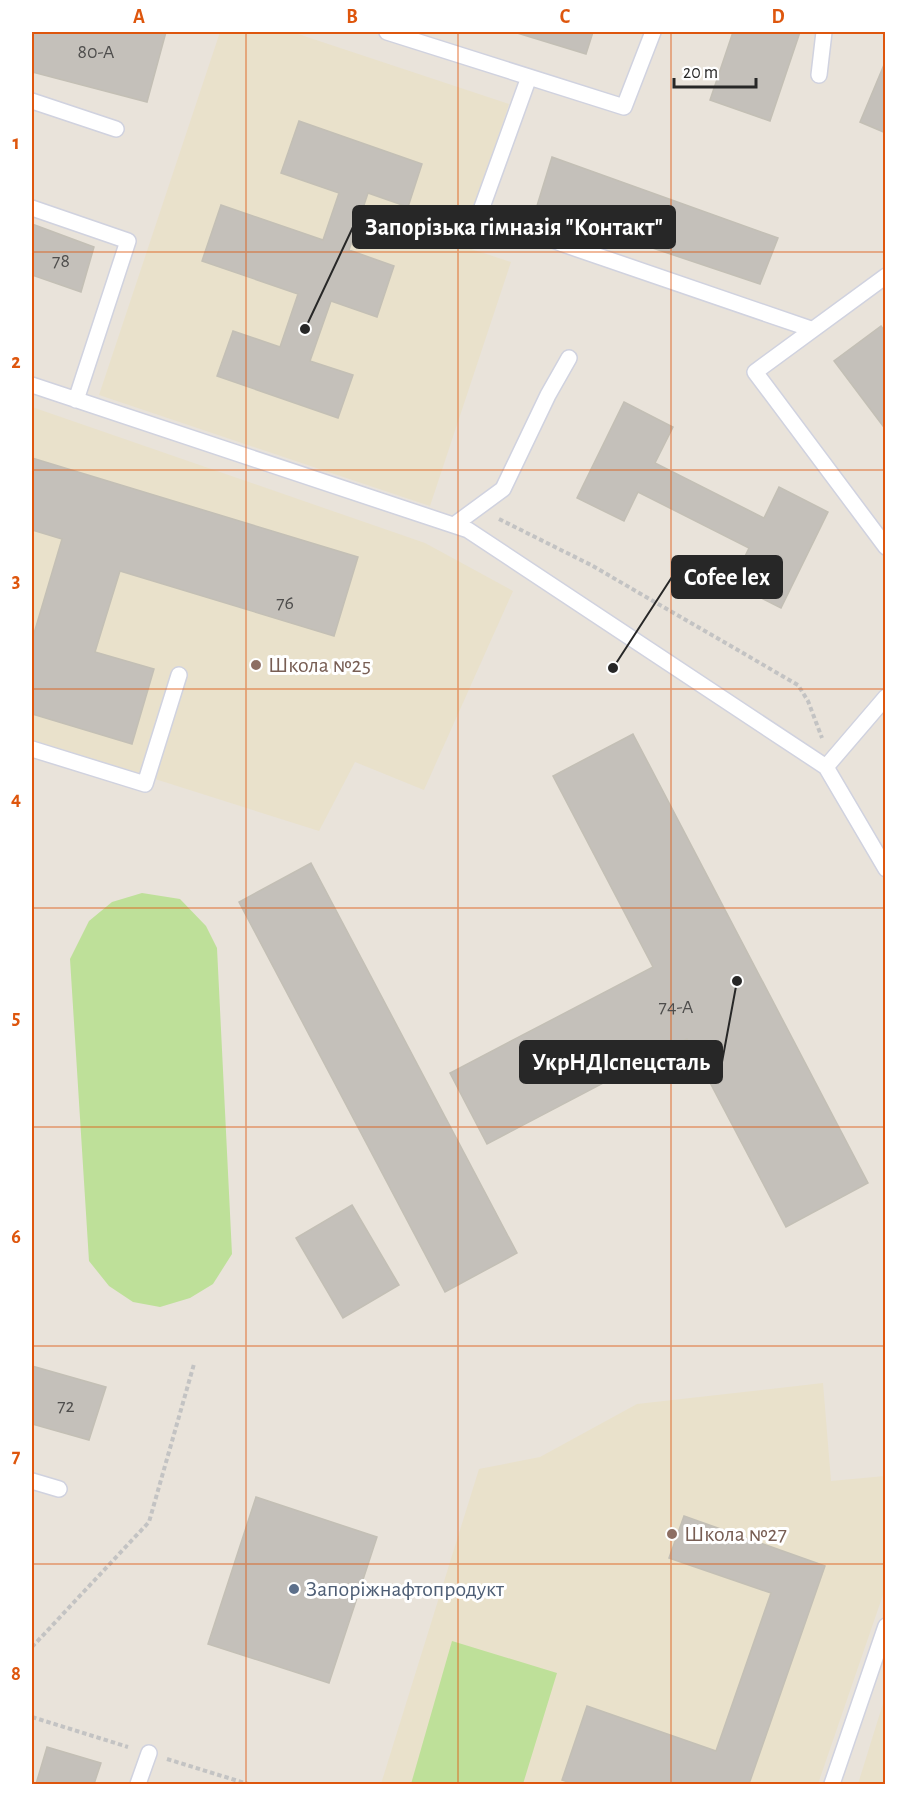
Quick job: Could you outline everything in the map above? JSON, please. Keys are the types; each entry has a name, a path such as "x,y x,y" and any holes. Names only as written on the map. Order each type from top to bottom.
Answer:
{"lane":[{"path":"387,32 624,106 653,32"},
{"path":"819,75 824,32"},
{"path":"529,76 481,210 563,244 812,329"},
{"path":"32,101 116,129"},
{"path":"32,208 128,241 76,400"},
{"path":"885,276 755,372 885,547"},
{"path":"454,525 503,489 548,395 569,358"},
{"path":"32,385 468,530 826,767 885,869"},
{"path":"32,749 145,784 179,675"},
{"path":"826,767 885,698"},
{"path":"32,1481 59,1489"},
{"path":"832,1785 885,1626"},
{"path":"138,1785 149,1753"}],"path":[{"path":"32,1647 149,1522 194,1364"}],"shaded area":[{"path":"220,32 292,32 509,104 462,246 511,262 430,506 99,395"},
{"name":"Школа №25","path":"32,407 425,543 513,591 424,790 355,762 319,831 32,740"},
{"name":"Школа №27","path":"823,1383 831,1481 885,1476 886,1586 818,1784 381,1784 479,1469 540,1457 637,1404"},
{"path":"885,1697 885,1784 858,1784"}],"green space":[{"path":"142,893 180,899 206,926 217,948 232,1254 213,1284 190,1298 160,1307 133,1302 109,1286 89,1261 70,959 89,921 112,902"},
{"path":"452,1641 557,1673 523,1784 411,1784"}],"building":[{"path":"32,32 166,32 147,102 32,72"},
{"path":"514,32 593,32 586,54"},
{"path":"733,32 800,32 770,121 710,100"},
{"path":"886,60 886,133 860,122"},
{"path":"299,121 422,164 408,207 368,193 349,250 394,266 377,317 331,301 310,361 353,375 338,418 217,376 233,331 280,347 298,294 202,261 221,205 323,240 339,193 281,173"},
{"path":"552,157 778,238 760,284 536,209"},
{"path":"32,224 94,247 81,292 32,275"},
{"path":"881,326 886,333 886,430 834,361"},
{"path":"624,402 673,427 655,463 764,518 779,487 828,512 781,608 732,583 749,548 638,492 624,521 577,498"},
{"path":"32,458 358,557 334,636 120,571 95,652 154,669 132,744 32,714 32,640 62,539 32,530"},
{"path":"633,734 868,1183 786,1227 687,1039 487,1144 450,1073 653,967 553,776"},
{"path":"311,863 517,1253 445,1292 239,902"},
{"path":"352,1205 399,1285 343,1318 296,1238"},
{"path":"32,1366 106,1387 89,1440 32,1424"},
{"path":"256,1497 377,1537 329,1683 208,1644"},
{"path":"684,1516 825,1566 749,1784 574,1784 562,1780 587,1706 716,1751 771,1593 669,1558"},
{"path":"47,1747 101,1763 94,1784 36,1784"}],"place":[{"name":"Запорізька гімназія \"Контакт\"","path":"305,329"},
{"name":"Школа №25","path":"256,665"},
{"name":"Cofee lex","path":"613,668"},
{"name":"УкрНДІспецсталь","path":"737,981"},
{"name":"Школа №27","path":"672,1534"},
{"name":"Запоріжнафтопродукт","path":"294,1589"}]}
